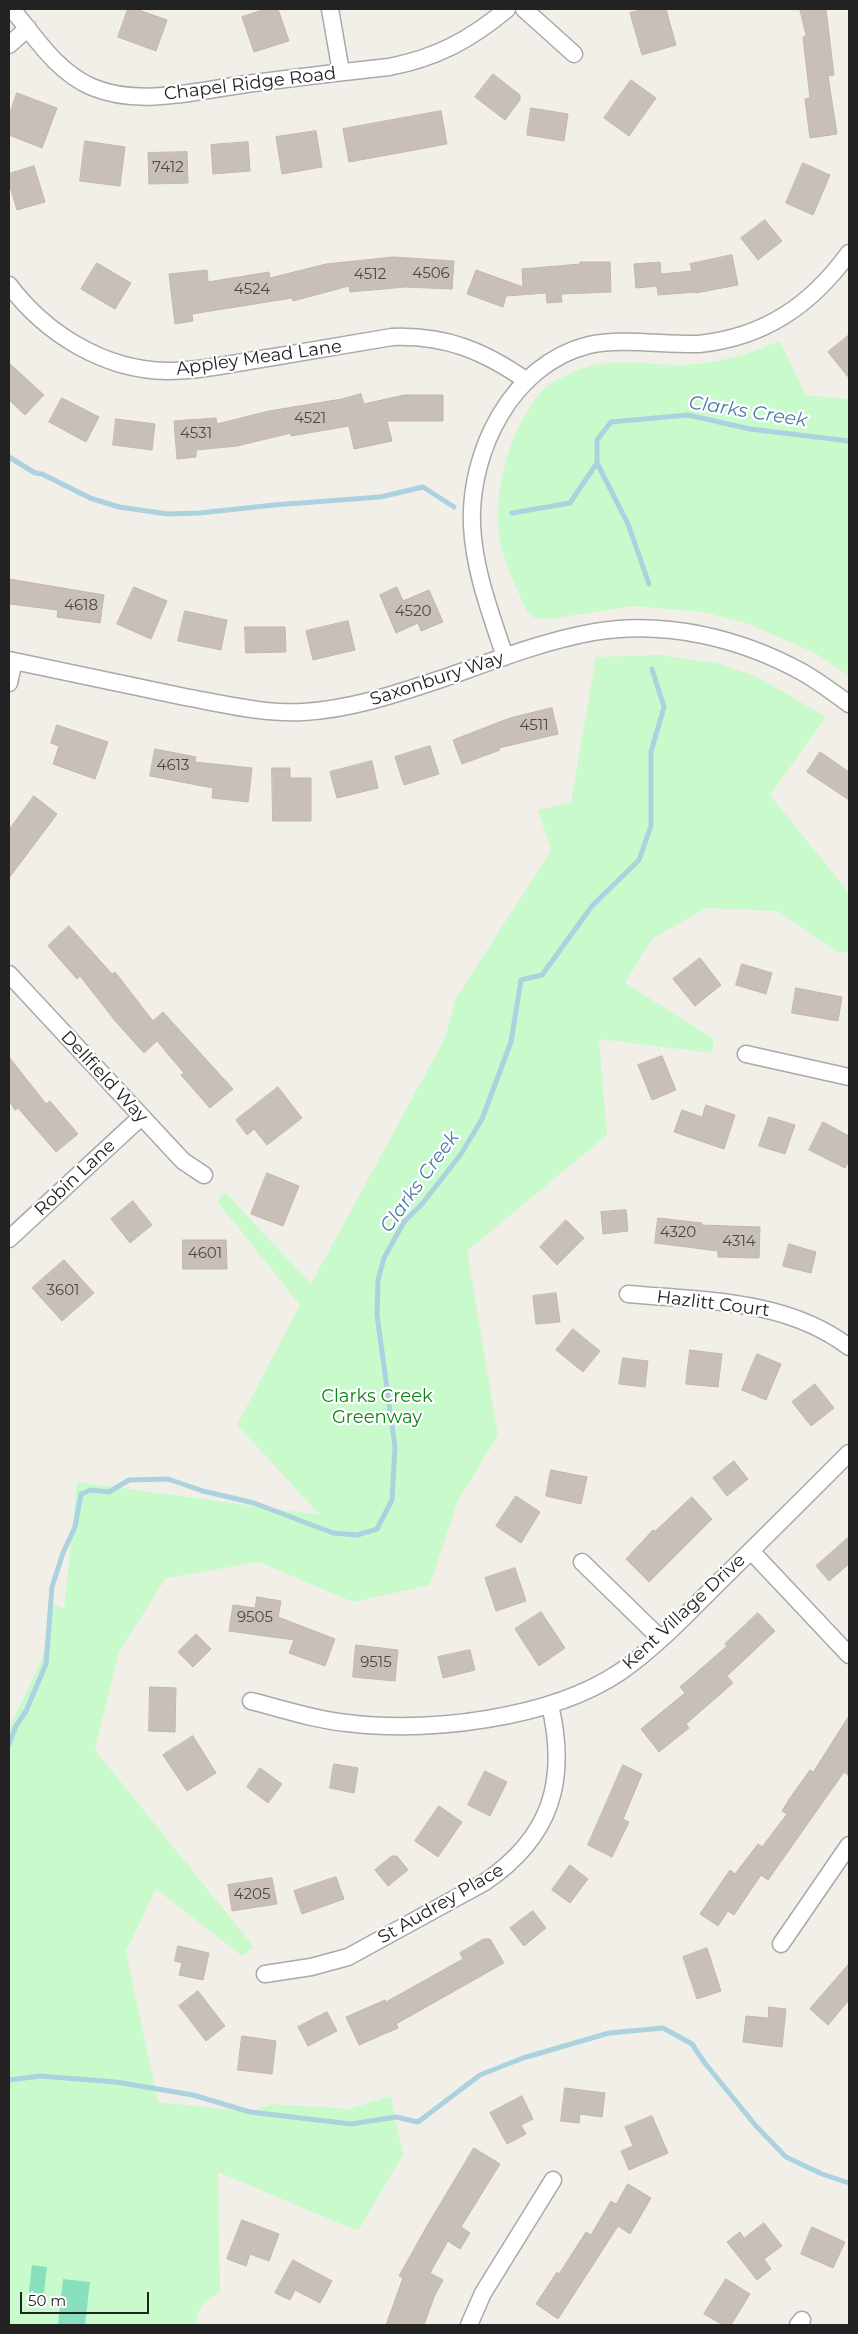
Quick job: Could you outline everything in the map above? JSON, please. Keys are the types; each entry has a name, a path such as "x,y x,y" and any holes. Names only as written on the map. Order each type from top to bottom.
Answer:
{"street":[{"name":"Chapel Ridge Road","path":"12,9 54,59 73,76 92,87 120,95 159,96 389,67 415,62 450,49 507,9"},
{"path":"330,9 341,72"},
{"path":"524,9 574,54"},
{"path":"9,45 28,28"},
{"path":"505,657 478,570 472,524 475,484 488,440 508,403 527,381 546,364 570,351 589,345 611,342 714,343 756,330 788,314 813,295 833,275 849,253"},
{"name":"Appley Mead Lane","path":"9,285 20,300 39,319 69,342 99,357 125,366 168,371 204,368 392,337 408,337 439,340 464,346 493,358 527,381"},
{"name":"Saxonbury Way","path":"11,661 248,709 287,712 343,708 376,700 556,640 595,632 633,629 679,631 720,638 768,654 804,673 849,704"},
{"path":"9,683 11,661"},
{"name":"Dellfield Way","path":"9,974 183,1161 204,1175"},
{"path":"746,1054 849,1077"},
{"name":"Robin Lane","path":"9,1239 141,1117"},
{"name":"Hazlitt Court","path":"628,1294 763,1308 808,1322 836,1336 849,1346"},
{"name":"Kent Village Drive","path":"251,1701 323,1719 384,1727 415,1727 518,1713 550,1705 591,1689 620,1672 661,1639 849,1453"},
{"path":"750,1551 849,1654"},
{"path":"582,1562 661,1639"},
{"name":"St Audrey Place","path":"265,1974 312,1967 348,1957 485,1882 506,1868 524,1849 540,1827 553,1792 558,1768 558,1742 550,1705"},
{"path":"781,1944 849,1845"},
{"path":"470,2325 483,2293 553,2180"}],"green space":[{"path":"780,341 806,395 849,399 849,676 815,653 749,624 703,612 633,606 543,620 533,617 526,610 503,554 498,527 498,506 500,485 512,443 531,405 543,390 574,371 595,365 630,363 691,365 742,355"},
{"name":"Clarks Creek Greenway","path":"660,655 716,663 756,676 826,717 770,795 849,893 849,952 838,952 777,911 706,908 652,939 625,983 714,1039 712,1053 599,1039 607,1135 467,1251 498,1435 457,1503 430,1585 353,1602 259,1562 166,1578 119,1652 95,1750 254,1947 242,1956 156,1889 126,1951 158,2102 250,2112 272,2104 350,2109 391,2096 403,2155 358,2231 218,2172 220,2293 202,2306 198,2314 197,2325 9,2325 9,1728 41,1662 54,1604 64,1609 77,1482 320,1515 237,1425 300,1305 217,1201 225,1192 311,1284 445,1038 456,998 551,851 538,810 571,802 596,657"},
{"path":"32,2265 47,2267 43,2300 28,2298"},
{"path":"63,2279 90,2282 85,2325 58,2325"}],"building":[{"path":"128,9 136,9 167,20 156,51 118,37"},
{"path":"266,9 278,9 289,41 254,52 242,17"},
{"path":"645,9 666,9 676,45 642,55 630,13"},
{"path":"800,9 826,9 834,75 828,76 837,134 810,138 805,99 810,98 803,37 806,36"},
{"path":"493,74 520,95 520,100 505,120 475,97"},
{"path":"631,80 656,98 629,136 604,118"},
{"path":"17,93 57,108 42,148 9,135 9,116"},
{"path":"531,108 568,114 564,141 527,135"},
{"path":"441,111 447,144 349,162 343,129"},
{"path":"316,131 322,167 282,174 276,137"},
{"path":"85,141 125,147 120,186 80,181"},
{"path":"248,142 250,171 213,174 211,145"},
{"path":"187,152 188,183 149,184 148,153"},
{"path":"803,163 830,175 813,215 786,203"},
{"path":"34,166 45,202 17,210 9,183 9,174"},
{"path":"765,220 782,241 758,260 741,238"},
{"path":"732,255 738,285 696,293 658,295 657,286 636,288 634,264 660,262 661,274 692,271 690,264"},
{"path":"394,257 454,261 452,289 405,287 350,292 349,286 293,301 292,298 192,314 193,321 175,324 169,274 207,270 208,282 269,272 270,278 326,264"},
{"path":"580,262 610,262 611,292 561,294 562,302 547,303 546,293 506,296 503,307 467,294 476,270 523,287 522,269 580,264"},
{"path":"97,263 131,283 115,309 81,289"},
{"path":"849,335 849,378 828,352"},
{"path":"9,363 44,395 25,415 9,400"},
{"path":"361,394 364,404 404,395 443,395 443,421 387,421 392,441 354,449 349,426 291,436 291,433 237,446 196,450 196,457 177,459 174,421 216,418 217,424 269,411"},
{"path":"62,398 99,417 86,442 49,422"},
{"path":"116,419 155,424 152,450 113,445"},
{"path":"9,579 104,595 100,623 57,617 58,610 9,604"},
{"path":"134,587 167,601 151,639 117,624"},
{"path":"397,587 403,601 429,590 443,622 421,631 418,623 396,633 380,595"},
{"path":"185,611 227,620 221,650 178,641"},
{"path":"348,621 355,650 313,660 306,631"},
{"path":"245,627 285,627 286,652 246,653"},
{"path":"552,708 558,734 499,748 500,750 462,764 453,740 510,718"},
{"path":"57,725 108,742 95,779 53,764 59,746 51,743"},
{"path":"430,746 439,774 404,785 395,757"},
{"path":"155,749 196,757 195,762 252,768 248,802 212,798 213,788 150,776"},
{"path":"820,752 849,772 849,800 807,772"},
{"path":"372,761 378,788 337,798 330,772"},
{"path":"272,768 290,768 290,778 311,778 311,821 273,821"},
{"path":"34,796 57,814 9,878 9,830"},
{"path":"69,926 112,974 115,972 153,1021 163,1012 233,1089 210,1108 181,1075 184,1073 157,1041 144,1053 116,1022 80,976 77,979 48,946"},
{"path":"700,958 721,985 695,1006 673,979"},
{"path":"742,964 772,973 766,994 736,985"},
{"path":"796,988 842,997 838,1021 792,1013"},
{"path":"662,1056 676,1090 652,1100 638,1065"},
{"path":"9,1057 46,1104 50,1101 78,1134 56,1152 18,1108 15,1110 9,1101"},
{"path":"278,1087 302,1118 267,1145 254,1129 247,1135 236,1120"},
{"path":"706,1105 735,1115 724,1149 674,1132 682,1110 702,1117"},
{"path":"769,1117 795,1125 785,1154 759,1146"},
{"path":"823,1122 849,1136 849,1161 845,1168 809,1150"},
{"path":"267,1173 299,1186 283,1226 251,1214"},
{"path":"133,1201 152,1225 130,1243 111,1219"},
{"path":"626,1210 628,1231 603,1234 601,1212"},
{"path":"658,1218 702,1223 701,1225 760,1227 759,1258 718,1257 718,1251 655,1243"},
{"path":"566,1220 584,1238 557,1265 540,1247"},
{"path":"183,1240 226,1240 227,1269 183,1269"},
{"path":"789,1244 816,1252 811,1273 783,1266"},
{"path":"64,1260 94,1293 62,1321 32,1288"},
{"path":"556,1293 560,1322 536,1324 533,1296"},
{"path":"573,1329 600,1351 583,1372 556,1350"},
{"path":"690,1350 722,1354 718,1387 686,1384"},
{"path":"757,1354 781,1364 766,1400 742,1390"},
{"path":"623,1358 648,1361 645,1387 619,1384"},
{"path":"815,1384 834,1408 811,1426 792,1402"},
{"path":"734,1461 748,1479 727,1496 713,1478"},
{"path":"551,1470 587,1477 581,1504 546,1496"},
{"path":"516,1496 540,1512 521,1543 496,1526"},
{"path":"692,1497 712,1519 649,1582 626,1559 653,1530 655,1531"},
{"path":"849,1537 849,1564 829,1581 816,1566"},
{"path":"515,1568 526,1601 496,1611 485,1578"},
{"path":"257,1597 281,1601 278,1617 335,1639 325,1666 289,1653 294,1640 229,1631 233,1605 255,1608"},
{"path":"541,1612 565,1648 539,1666 515,1629"},
{"path":"758,1613 775,1631 727,1676 733,1683 686,1724 689,1728 659,1752 641,1729 685,1693 680,1687 727,1646 725,1644"},
{"path":"196,1634 211,1649 193,1667 178,1652"},
{"path":"356,1645 398,1650 395,1681 353,1677"},
{"path":"470,1650 475,1670 443,1678 438,1657"},
{"path":"150,1687 176,1688 175,1732 149,1731"},
{"path":"849,1716 849,1776 844,1772 768,1880 761,1875 734,1915 728,1911 718,1926 700,1914 730,1870 735,1874 758,1844 762,1847 787,1814 782,1811 790,1798 810,1770 813,1772"},
{"path":"193,1736 216,1773 187,1791 163,1755"},
{"path":"334,1764 358,1768 354,1793 330,1788"},
{"path":"623,1765 642,1774 623,1819 629,1822 612,1857 588,1845"},
{"path":"260,1768 282,1784 268,1803 247,1787"},
{"path":"485,1771 507,1782 490,1816 468,1805"},
{"path":"439,1806 462,1822 438,1857 415,1841"},
{"path":"392,1856 397,1856 408,1870 388,1886 375,1870"},
{"path":"570,1865 588,1879 570,1903 552,1890"},
{"path":"336,1877 344,1899 302,1914 294,1891"},
{"path":"272,1878 277,1904 232,1911 228,1885"},
{"path":"533,1911 546,1928 524,1946 510,1928"},
{"path":"484,1939 490,1939 504,1963 396,2024 398,2028 359,2045 346,2017 385,2000 386,2002 463,1959 460,1953"},
{"path":"178,1946 209,1953 203,1980 179,1975 182,1963 175,1961"},
{"path":"707,1948 721,1991 697,1999 683,1957"},
{"path":"849,1964 849,2000 828,2025 810,2009"},
{"path":"198,1991 225,2026 206,2041 179,2006"},
{"path":"769,2007 786,2009 782,2047 743,2042 746,2016 768,2018"},
{"path":"327,2012 337,2031 308,2046 298,2027"},
{"path":"242,2036 276,2041 272,2074 238,2070"},
{"path":"565,2088 605,2093 602,2117 580,2114 579,2123 561,2121"},
{"path":"522,2096 533,2119 521,2125 526,2134 507,2144 490,2113"},
{"path":"652,2116 668,2153 629,2170 621,2151 633,2146 625,2127"},
{"path":"474,2148 500,2164 461,2227 470,2233 460,2249 448,2241 430,2273 443,2280 434,2297 424,2325 386,2325 403,2278 399,2276"},
{"path":"628,2184 651,2198 630,2234 618,2226 558,2319 536,2304 557,2272 559,2274 586,2232 591,2235 611,2201 616,2204"},
{"path":"242,2220 279,2234 269,2261 250,2254 246,2266 227,2259"},
{"path":"764,2223 782,2246 764,2259 771,2269 757,2280 727,2242 740,2232 744,2238"},
{"path":"812,2227 845,2242 833,2268 801,2254"},
{"path":"293,2260 332,2281 320,2303 295,2290 290,2300 275,2293"},
{"path":"726,2279 750,2294 731,2325 723,2325 704,2314"}],"waterway":[{"name":"Clarks Creek","path":"649,584 628,524 597,463 597,440 611,422 688,415 750,429 849,441"},
{"path":"9,457 35,473 42,474 90,498 119,507 168,514 200,513 380,497 423,487 454,507"},
{"path":"512,513 570,503 597,463"},
{"name":"Clarks Creek","path":"9,1744 16,1726 26,1711 46,1664 52,1587 63,1553 75,1527 81,1494 91,1490 109,1492 129,1480 168,1479 203,1491 254,1503 333,1533 357,1535 377,1529 392,1500 395,1447 377,1315 378,1280 384,1258 404,1222 422,1204 461,1154 482,1119 511,1042 521,980 542,975 592,906 639,860 651,826 651,752 664,707 652,669"},
{"path":"9,2080 40,2076 116,2082 193,2095 250,2112 351,2124 396,2117 418,2122 480,2075 523,2058 609,2033 663,2028 692,2044 704,2062 756,2126 786,2157 822,2174 849,2183"}]}
